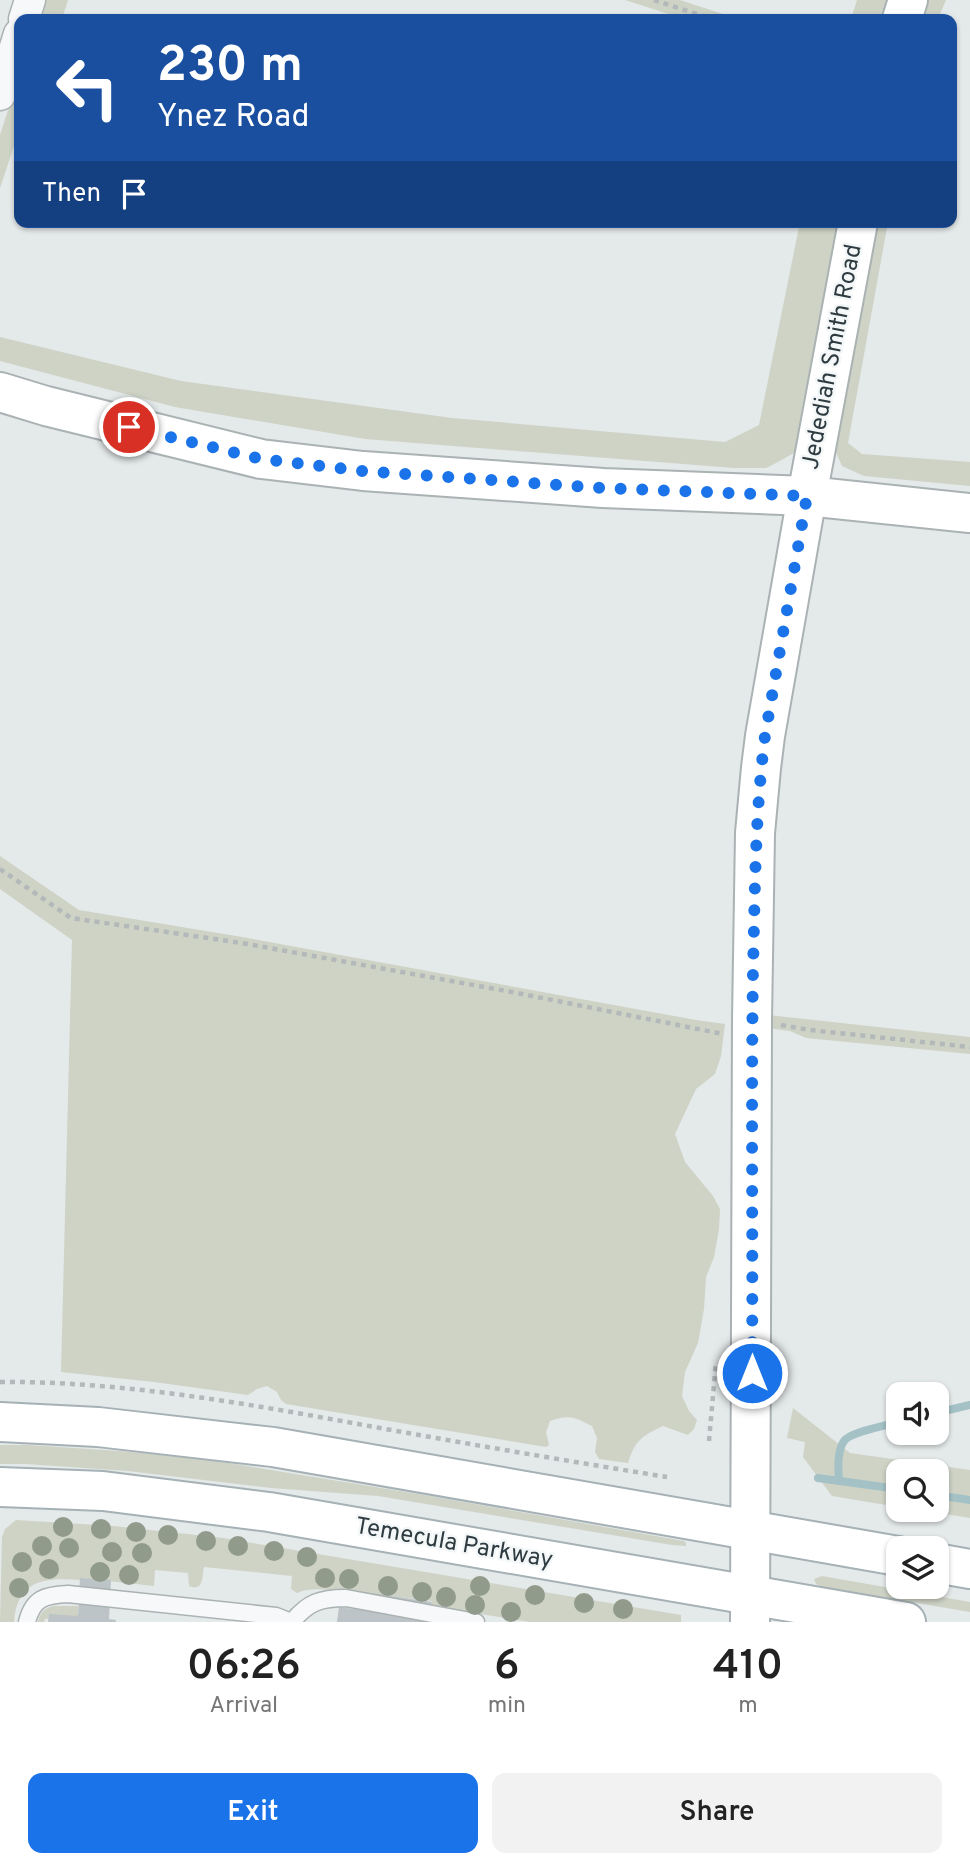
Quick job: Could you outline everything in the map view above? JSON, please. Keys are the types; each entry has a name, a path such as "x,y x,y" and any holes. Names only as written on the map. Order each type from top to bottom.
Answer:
{"main road":[{"name":"Jedediah Smith Road","path":"750,1609 755,833 761,768 807,496 857,228"},
{"path":"0,392 46,407 261,459 363,471 549,484 807,496 970,513"},
{"path":"0,1422 98,1427 273,1447 886,1554"},
{"name":"Temecula Parkway","path":"0,1487 103,1491 269,1512 750,1609 906,1622"},
{"path":"949,1565 970,1569"}],"street":[{"path":"0,95 14,50"}],"lane":[{"path":"27,1622 35,1603 49,1595 159,1602 276,1616 291,1622 303,1609 314,1603 329,1598 346,1598 477,1622"}],"path":[{"path":"654,0 697,14"},
{"path":"0,869 71,918 255,945 512,992 730,1037 731,1017 810,1030 970,1047"}],"shaded area":[{"path":"46,0 68,0 64,14 43,14"},
{"path":"625,0 680,0 723,14 668,14"},
{"path":"857,0 889,0 885,14 853,14"},
{"path":"923,0 946,0 940,14 919,14"},
{"path":"14,91 14,146 0,188 0,135"},
{"path":"799,228 840,228 805,432 794,453 766,468 734,468 365,439 175,407 0,361 0,337 181,381 452,418 725,442 759,425"},
{"path":"872,228 887,228 848,443 862,454 970,462 970,486 864,476 842,466 833,445"},
{"path":"0,856 79,910 725,1024 721,1056 715,1074 696,1089 675,1134 685,1162 713,1196 720,1209 714,1257 706,1277 698,1343 685,1372 682,1396 697,1420 694,1429 688,1435 663,1426 637,1444 628,1463 599,1459 595,1452 597,1438 592,1426 571,1418 550,1421 546,1432 549,1445 546,1447 286,1404 277,1392 267,1386 248,1395 61,1372 72,940 0,889"},
{"path":"768,1015 970,1037 970,1054 806,1038 790,1031 767,1028"},
{"path":"793,1408 850,1453 892,1459 886,1459 886,1505 832,1496 803,1457 805,1442 787,1438"},
{"path":"0,1445 197,1458 684,1541 686,1546 378,1496 271,1488 128,1471 0,1464"},
{"path":"949,1467 970,1470 970,1518 949,1515"},
{"path":"16,1520 114,1526 223,1538 681,1615 681,1622 530,1622 432,1606 432,1601 330,1590 297,1593 291,1589 292,1576 204,1567 200,1585 197,1587 189,1586 188,1573 155,1570 154,1586 81,1578 44,1581 27,1589 21,1597 14,1622 0,1622 2,1537 5,1529"},
{"path":"822,1576 886,1587 886,1598 823,1587 816,1584 814,1579"},
{"path":"949,1598 970,1602 970,1612 894,1599"},
{"path":"54,1606 78,1606 78,1616 38,1622 43,1611"}],"building":[{"path":"80,1578 111,1580 109,1619 116,1622 48,1622 49,1614 78,1616"},
{"path":"364,1592 432,1602 429,1622 337,1622 339,1607 362,1610"}],"waterway":[{"path":"949,1410 970,1405"},
{"path":"839,1480 839,1455 844,1441 861,1432 886,1425"},
{"path":"818,1478 886,1487"},
{"path":"949,1497 970,1500"}],"route":[{"path":"129,427 261,459 363,471 603,488 807,496 765,736 755,833 752,1373"}]}
